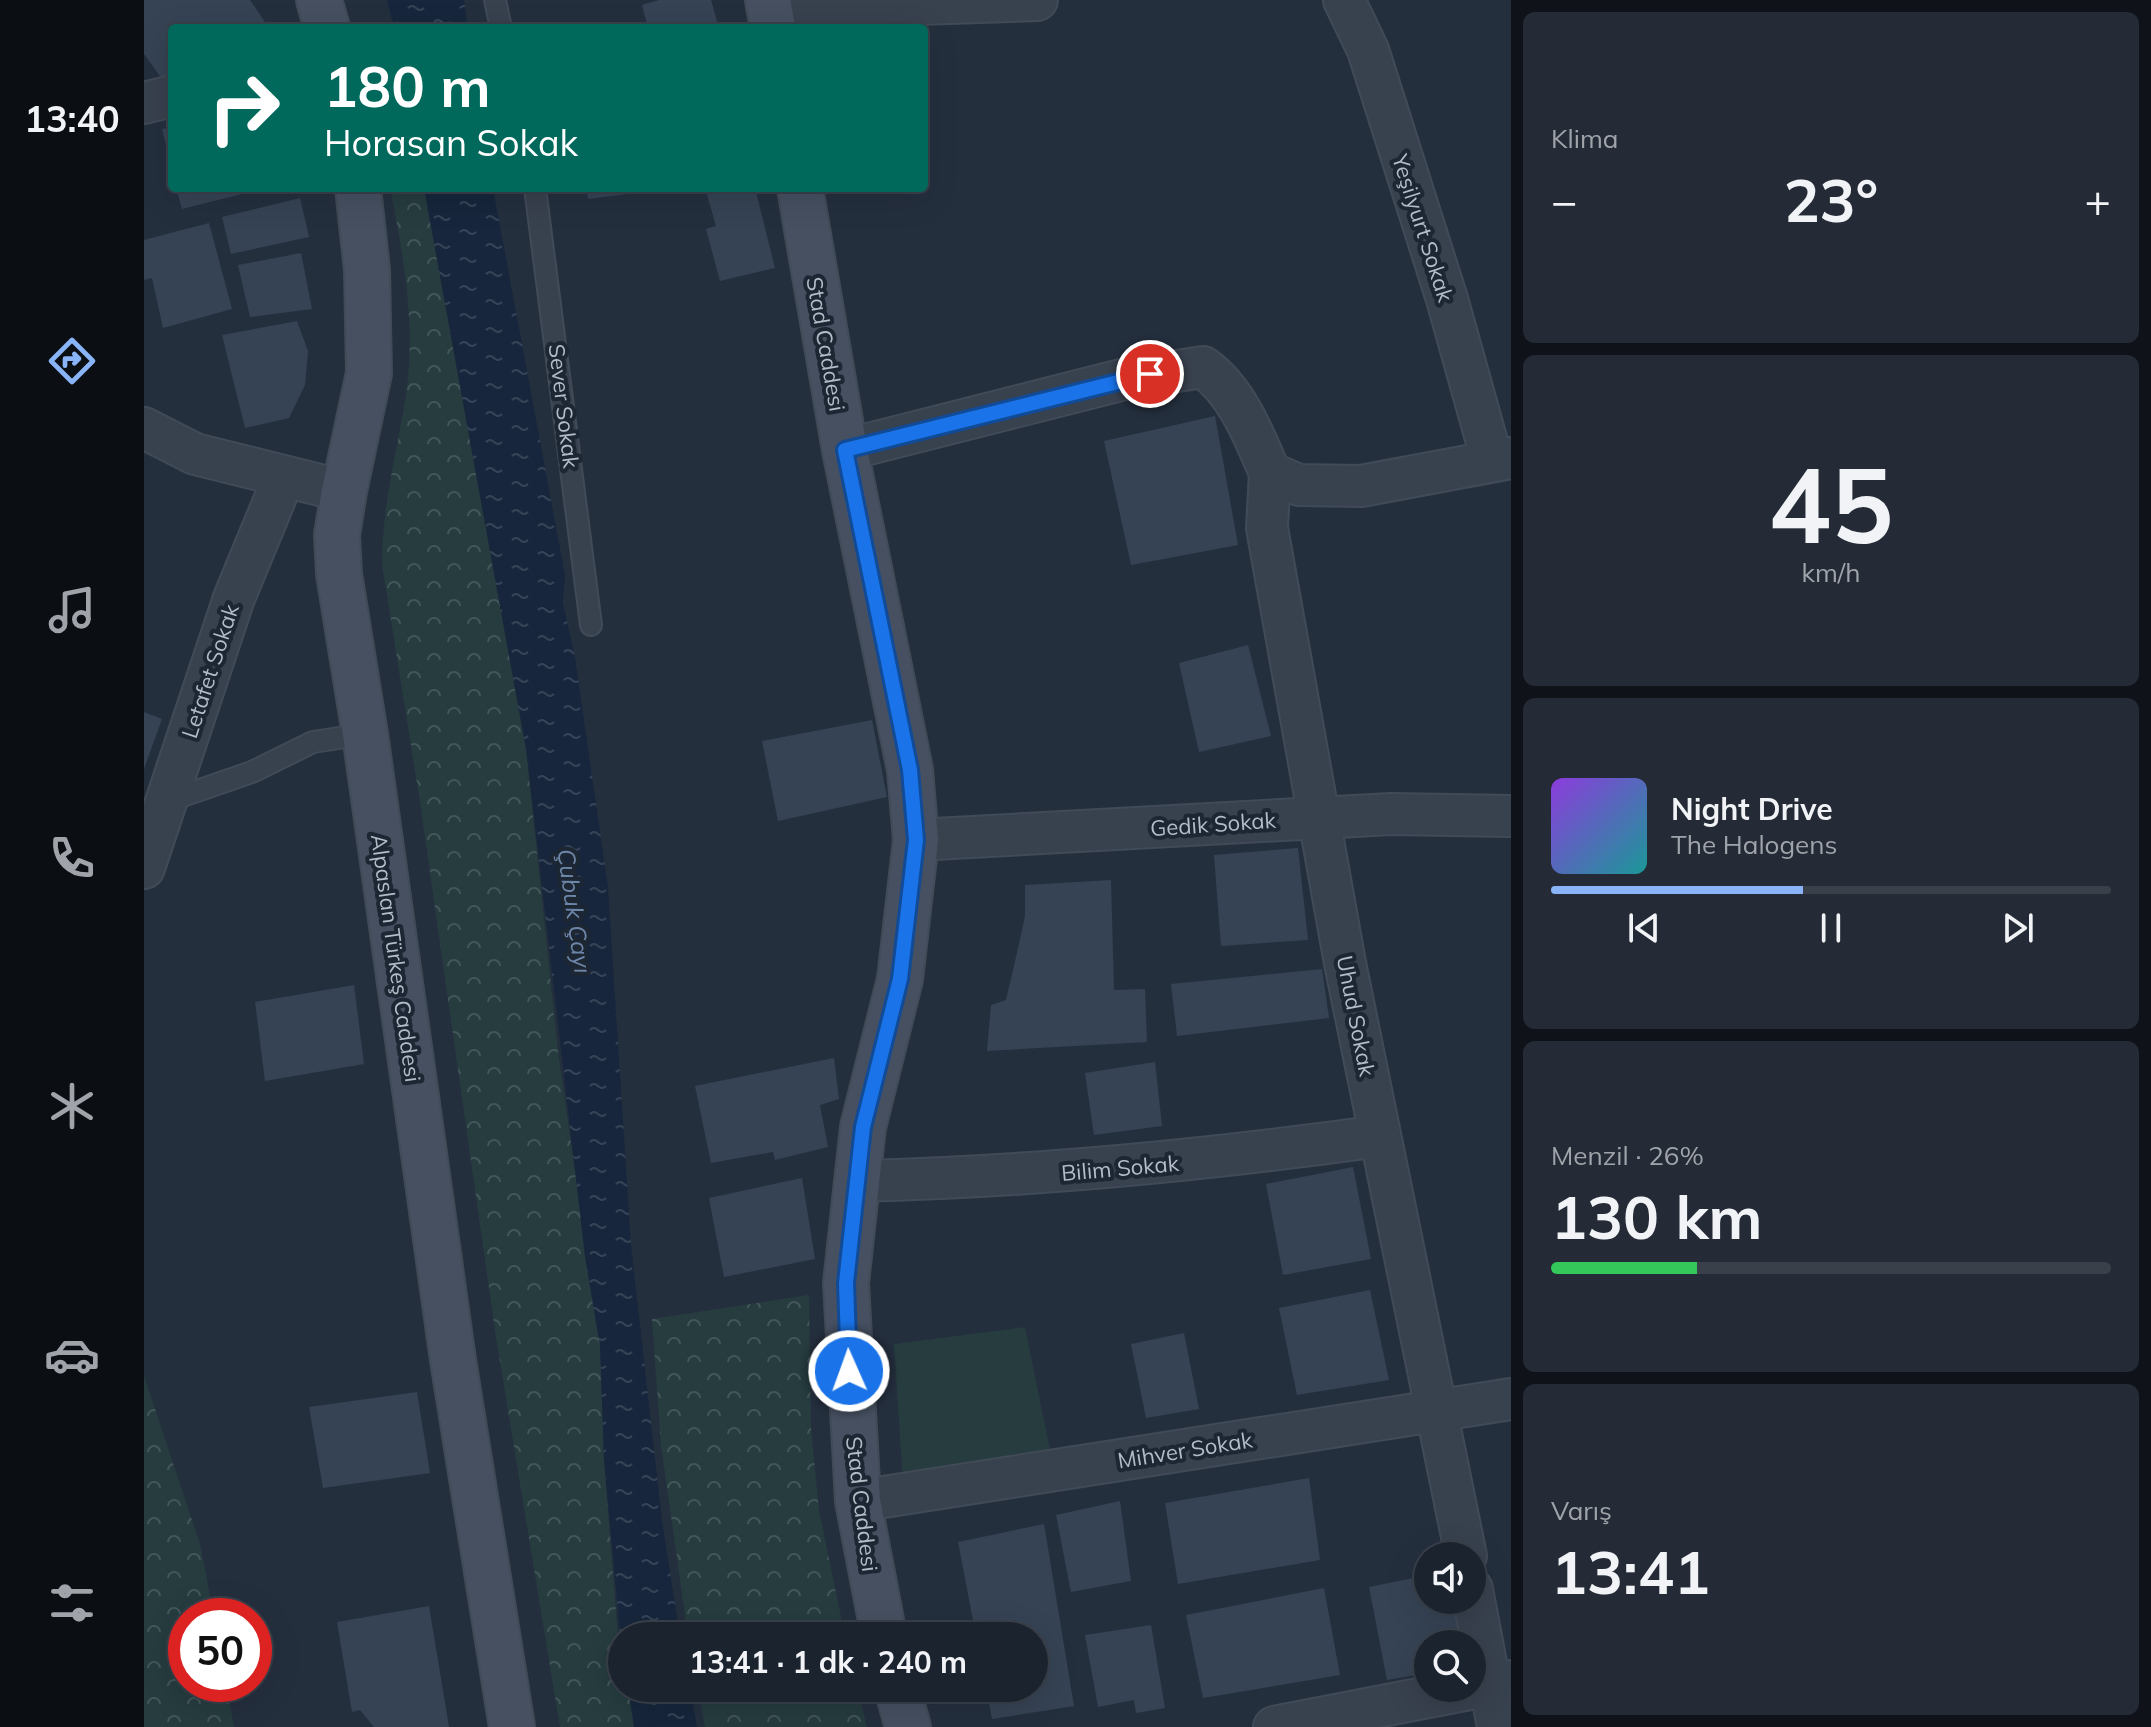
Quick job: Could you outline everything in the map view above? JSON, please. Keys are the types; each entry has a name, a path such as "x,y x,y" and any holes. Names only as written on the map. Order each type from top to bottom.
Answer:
{"street":[{"path":"319,0 326,24"},
{"path":"770,12 1037,0"},
{"name":"Yeşilyurt Sokak","path":"1344,0 1368,50 1447,299 1502,459"},
{"path":"144,103 168,97"},
{"name":"Alpaslan Türkeş Caddesi","path":"358,192 367,270 369,373 337,535 339,574 365,734 433,1223 512,1727"},
{"name":"Stad Caddesi","path":"801,192 845,450 910,770 916,840 900,979 863,1127 846,1283 858,1501 881,1622"},
{"path":"845,450 1125,379 1203,367 1216,376 1249,424 1270,473 1299,485 1361,486 1502,459"},
{"path":"144,428 195,454 344,491"},
{"name":"Uhud Sokak","path":"1270,473 1267,528 1380,1136 1463,1542"},
{"name":"Letafet Sokak","path":"144,868 234,598 284,477"},
{"name":"Gedik Sokak","path":"916,840 1391,814 1511,816"},
{"name":"Bilim Sokak","path":"858,1181 1058,1174 1241,1155 1380,1136"},
{"name":"Mihver Sokak","path":"858,1501 1511,1399"},
{"path":"1480,1614 1501,1682 1498,1727"},
{"path":"1274,1727 1501,1682"},
{"path":"901,1702 908,1727"}],"lane":[{"path":"495,0 500,24"},
{"name":"Sever Sokak","path":"536,192 591,625"},
{"path":"168,801 252,772 313,742 365,734"}],"green space":[{"path":"391,192 425,192 526,749 558,1052 600,1346 604,1460 617,1622 608,1622 608,1702 630,1702 634,1727 560,1727 496,1337 420,802 382,564 387,502 405,401 410,348 404,267"},
{"path":"809,1295 811,1428 819,1511 842,1622 686,1622 661,1445 652,1319"},
{"path":"1025,1327 1050,1450 903,1482 894,1344"},
{"path":"144,1376 200,1544 210,1598 168,1598 168,1702 229,1702 234,1727 144,1727"},
{"path":"701,1702 861,1702 867,1727 705,1727"}],"water":[{"path":"387,0 464,0 467,24 393,24"},
{"name":"Çubuk Çayı","path":"425,192 494,192 565,575 563,603 575,657 608,887 631,1245 662,1520 678,1622 619,1622 604,1460 600,1346 585,1257 526,749"},
{"path":"630,1702 693,1702 697,1727 634,1727"}],"building":[{"path":"144,0 250,0 265,22 168,24 168,80 164,82 144,54"},
{"path":"659,0 711,0 718,24 647,24 642,5"},
{"path":"168,128 168,153 162,129"},
{"path":"177,192 250,192 182,209"},
{"path":"587,192 643,192 588,199"},
{"path":"706,192 756,192 775,268 720,281 706,229 716,226"},
{"path":"300,198 309,237 231,254 222,217"},
{"path":"209,223 232,309 163,328 152,278 144,280 144,240"},
{"path":"301,253 312,309 250,317 238,265"},
{"path":"297,321 308,351 305,385 289,418 245,428 222,335"},
{"path":"1215,416 1238,545 1131,565 1104,441"},
{"path":"1248,645 1271,736 1199,752 1179,663"},
{"path":"144,712 162,719 144,769"},
{"path":"872,720 887,797 778,821 762,741"},
{"path":"1298,848 1308,940 1221,946 1214,855"},
{"path":"1111,880 1114,990 1145,989 1147,1042 987,1051 991,1005 1006,1000 1019,944 1025,916 1025,885"},
{"path":"1322,969 1329,1018 1177,1036 1171,984"},
{"path":"354,985 364,1064 265,1081 255,1002"},
{"path":"834,1058 839,1099 820,1105 828,1147 775,1160 773,1152 711,1163 695,1086"},
{"path":"1155,1062 1162,1126 1094,1135 1085,1073"},
{"path":"1353,1167 1371,1259 1283,1275 1266,1184"},
{"path":"802,1178 815,1259 724,1277 709,1198"},
{"path":"1370,1290 1389,1380 1297,1395 1279,1308"},
{"path":"1184,1333 1199,1409 1146,1418 1131,1344"},
{"path":"417,1392 430,1473 323,1488 309,1407"},
{"path":"1309,1478 1320,1560 1178,1584 1165,1503"},
{"path":"1120,1501 1131,1581 1071,1592 1056,1515"},
{"path":"1044,1524 1074,1706 992,1719 989,1702 1048,1702 1048,1622 973,1622 958,1542"},
{"path":"1414,1578 1414,1614 1461,1614 1463,1630 1414,1630 1414,1675 1387,1680 1369,1587"},
{"path":"1324,1588 1340,1675 1203,1698 1186,1615"},
{"path":"429,1606 449,1727 374,1727 360,1710 352,1712 337,1622"},
{"path":"1151,1625 1165,1708 1136,1713 1134,1700 1098,1707 1085,1635"}],"route":[{"path":"849,1371 846,1283 863,1127 879,1053 900,979 916,840 910,770 845,450 1150,374"}]}
